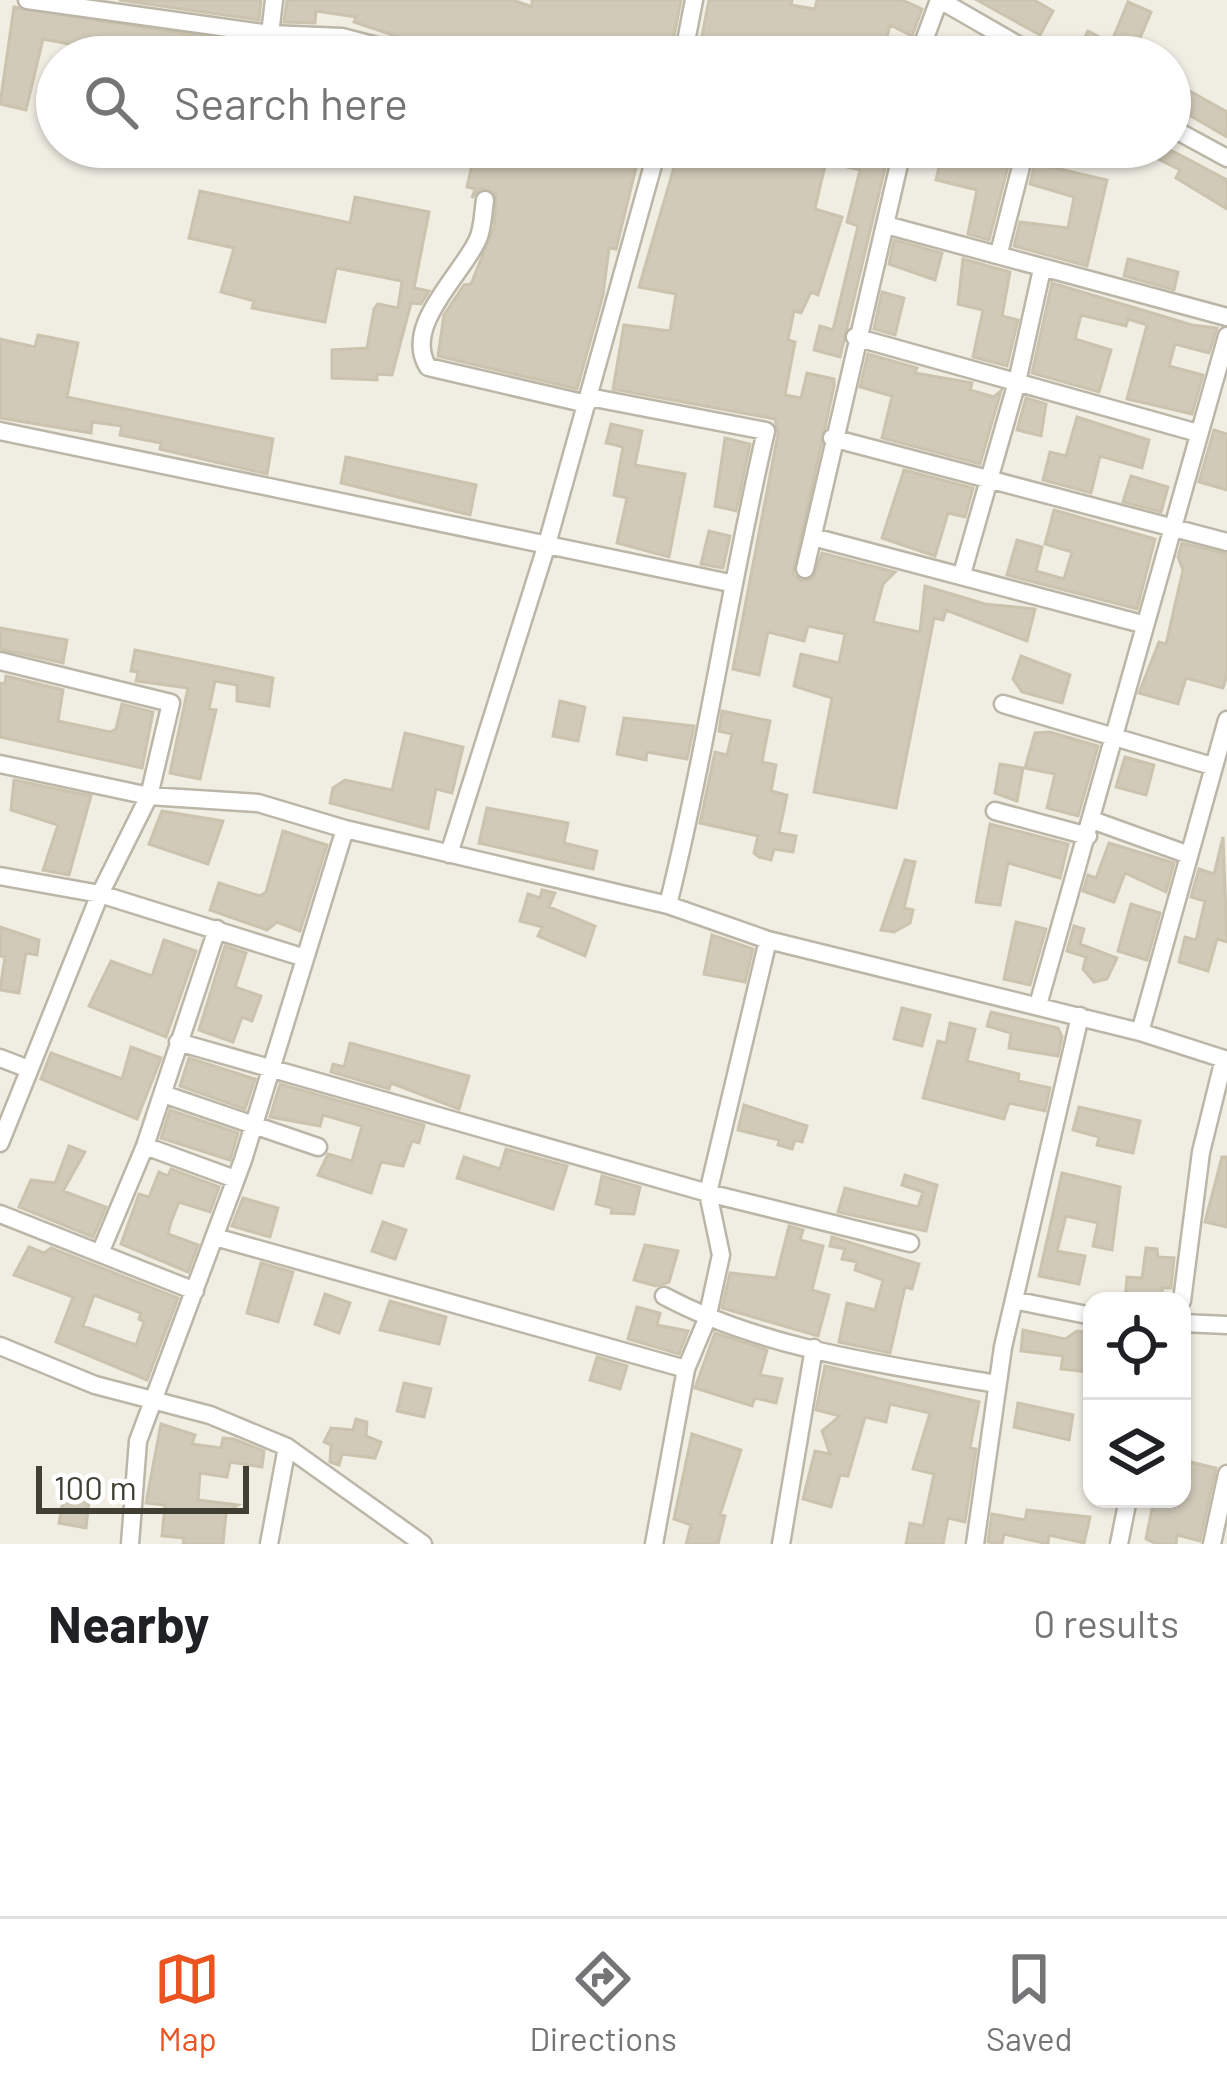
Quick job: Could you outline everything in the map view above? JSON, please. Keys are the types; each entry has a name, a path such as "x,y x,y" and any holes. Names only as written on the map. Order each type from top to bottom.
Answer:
{"street":[{"path":"27,0 270,34 317,36"},
{"path":"270,34 274,0"},
{"path":"687,36 694,0"},
{"path":"921,36 939,0 1003,36"},
{"path":"1191,138 1227,158"},
{"path":"449,854 547,544 652,168"},
{"path":"805,569 855,337 898,168"},
{"path":"999,253 1021,168"},
{"path":"484,200 478,240 435,306 419,342 428,367 766,431 730,583 698,788 668,904"},
{"path":"886,225 1227,317"},
{"path":"962,574 1017,382 1042,269"},
{"path":"1037,1005 1227,336"},
{"path":"855,337 1202,428 1227,428"},
{"path":"0,430 730,583"},
{"path":"832,438 1227,542"},
{"path":"813,537 1142,625"},
{"path":"0,661 171,703 149,796 100,894 26,1068 0,1143"},
{"path":"1003,704 1212,766"},
{"path":"1140,1032 1227,720"},
{"path":"0,764 149,796 258,803 345,830 668,904 768,940 1080,1016 1225,1060 1202,1152 1182,1292"},
{"path":"995,811 1090,828 1189,855"},
{"path":"130,1544 138,1442 254,1126 345,830"},
{"path":"0,876 100,894 305,958"},
{"path":"100,1253 145,1146 217,929"},
{"path":"654,1544 686,1370 707,1319 721,1255 708,1192 768,940"},
{"path":"975,1544 997,1384 1080,1016"},
{"path":"178,1042 708,1192 910,1243"},
{"path":"0,1058 26,1068"},
{"path":"163,1094 318,1147"},
{"path":"145,1146 236,1178"},
{"path":"0,1214 195,1291"},
{"path":"215,1237 686,1370"},
{"path":"664,1296 707,1319 814,1348 997,1384"},
{"path":"1018,1301 1083,1314"},
{"path":"1191,1323 1227,1325"},
{"path":"0,1346 95,1385 157,1398 287,1447 423,1544"},
{"path":"781,1544 814,1348"},
{"path":"269,1544 287,1447"},
{"path":"1212,1544 1227,1475"},
{"path":"1119,1544 1126,1508"}],"building":[{"path":"119,0 261,0 259,20"},
{"path":"287,0 513,0 532,7 532,0 681,0 674,36 396,36 354,22 356,17 316,11 315,23 284,22"},
{"path":"709,0 792,0 791,5 815,9 817,0 902,0 922,9 912,36 890,25 887,36 702,36"},
{"path":"977,0 1034,0 1053,11 1040,35"},
{"path":"1128,2 1151,12 1141,36 1114,36"},
{"path":"14,7 199,36 36,36 36,68 26,110 0,104"},
{"path":"1191,92 1227,112 1227,137 1191,116"},
{"path":"1191,161 1227,180 1227,209 1176,178 1180,170 1176,168 1191,168"},
{"path":"471,168 636,168 616,249 609,248 603,295 577,389 438,356 444,315 464,285 471,284 494,227 496,194 481,188 472,198 475,189 467,187"},
{"path":"674,168 825,168 815,209 842,217 818,295 811,292 801,313 794,311 788,340 795,342 785,395 801,398 807,373 834,379 834,386 793,574 801,581 813,578 822,553 895,572 883,584 873,622 920,632 925,586 985,604 1035,609 1027,641 946,610 943,620 934,618 896,808 814,792 832,698 794,686 801,654 839,663 845,634 808,626 804,641 768,632 759,675 733,669 778,434 775,419 613,389 624,325 670,331 676,294 639,287"},
{"path":"852,168 885,168 840,357 814,350 820,326 833,330 858,226 847,222 860,170"},
{"path":"939,168 1008,168 989,240 968,234 977,190 936,180"},
{"path":"1034,168 1107,180 1087,266 1014,246 1020,222 1068,228 1074,197 1030,184"},
{"path":"200,191 350,223 355,197 429,212 414,288 429,291 421,304 411,303 392,375 377,374 377,380 332,378 332,350 367,348 374,309 378,304 398,308 402,281 336,268 325,322 252,308 254,301 221,292 234,248 189,238"},
{"path":"894,240 942,253 935,280 889,264"},
{"path":"963,259 1010,272 1002,316 1018,320 1007,366 973,357 983,310 958,304"},
{"path":"1128,259 1178,272 1174,290 1124,276"},
{"path":"1052,283 1192,325 1217,328 1209,353 1175,344 1169,366 1203,375 1192,414 1127,399 1147,325 1128,319 1126,326 1081,315 1075,339 1111,350 1099,392 1032,373"},
{"path":"882,292 904,298 895,335 874,329"},
{"path":"38,335 78,343 67,397 273,439 267,474 160,449 161,443 120,435 122,426 92,422 91,433 0,418 0,339 35,347"},
{"path":"868,354 917,368 915,373 972,383 970,390 994,397 1001,391 980,464 882,438 892,396 860,387"},
{"path":"1026,398 1046,404 1041,436 1017,430"},
{"path":"1077,417 1149,440 1142,468 1100,456 1091,493 1043,480 1050,452 1066,456"},
{"path":"611,424 642,431 635,465 685,474 669,557 617,543 627,498 614,495 623,447 606,443"},
{"path":"1214,430 1227,434 1227,490 1199,482"},
{"path":"725,438 750,444 736,511 715,506"},
{"path":"346,457 476,485 470,515 341,483"},
{"path":"904,470 973,488 965,517 948,513 935,556 882,538"},
{"path":"1131,476 1168,487 1161,512 1123,502"},
{"path":"1054,510 1155,539 1137,609 1007,575 1017,540 1042,547 1036,571 1064,579 1072,552 1045,544"},
{"path":"709,531 730,536 723,568 701,564"},
{"path":"1182,543 1227,554 1227,675 1223,688 1186,678 1178,704 1139,693 1159,642 1166,644 1183,570 1178,557"},
{"path":"0,628 67,640 63,663 0,649"},
{"path":"135,650 273,678 269,706 237,701 237,685 215,681 209,709 216,710 200,779 170,773 188,688 136,681 138,672 131,671"},
{"path":"1021,656 1070,675 1062,703 1022,692 1013,679"},
{"path":"6,676 63,690 58,721 110,732 116,729 122,704 153,712 142,768 0,737 0,683 5,684"},
{"path":"560,701 585,707 578,741 553,736"},
{"path":"722,711 770,721 762,762 776,765 771,791 787,795 779,833 796,836 793,852 774,849 771,860 759,857 754,853 758,836 700,823 715,752 727,755 732,734 719,731"},
{"path":"624,718 694,726 687,759 647,752 646,760 617,754"},
{"path":"1050,732 1098,746 1078,816 1047,808 1055,774 1025,768 1035,733"},
{"path":"405,733 463,747 452,793 436,789 428,829 330,803 333,788 345,780 392,790"},
{"path":"1125,757 1154,765 1146,795 1116,787"},
{"path":"1000,764 1023,768 1017,801 995,793"},
{"path":"14,780 91,796 69,875 43,870 58,825 11,810"},
{"path":"487,808 568,823 564,843 597,851 593,869 479,843"},
{"path":"162,811 223,821 208,864 149,844"},
{"path":"990,824 1068,844 1060,878 1008,863 1000,905 976,902"},
{"path":"283,831 327,845 300,931 277,922 267,930 210,910 219,883 260,896 266,892"},
{"path":"1223,837 1227,942 1217,939 1208,971 1179,962 1185,937 1196,940 1205,901 1191,897 1199,869 1214,874"},
{"path":"1109,843 1174,863 1166,892 1125,873 1114,902 1083,891 1088,875 1096,878"},
{"path":"905,860 915,862 904,908 913,910 910,923 894,932 881,930"},
{"path":"542,890 555,893 549,907 595,926 585,956 538,936 542,927 520,921 528,894 540,898"},
{"path":"1131,904 1160,913 1147,960 1118,951"},
{"path":"1016,922 1046,929 1030,985 1004,979"},
{"path":"1074,926 1084,929 1080,944 1117,958 1107,979 1094,982 1083,969 1086,957 1067,951"},
{"path":"0,927 39,940 37,955 26,953 19,993 0,990 5,957 0,956"},
{"path":"712,935 753,949 745,982 704,974"},
{"path":"164,940 196,951 166,1037 89,1006 111,961 152,976"},
{"path":"225,946 246,953 235,987 261,996 252,1021 242,1017 233,1042 199,1030"},
{"path":"902,1008 930,1015 922,1046 894,1039"},
{"path":"991,1012 1058,1028 1062,1037 1058,1056 1009,1048 1011,1033 987,1026"},
{"path":"950,1023 975,1029 967,1061 1019,1074 1018,1081 1050,1088 1045,1111 1009,1103 1004,1119 923,1098 938,1041 946,1043"},
{"path":"350,1043 469,1076 459,1109 391,1083 389,1089 331,1072 333,1064 344,1067"},
{"path":"131,1047 161,1058 137,1119 41,1079 51,1053 122,1079"},
{"path":"189,1058 255,1079 245,1109 180,1086"},
{"path":"280,1084 424,1125 419,1143 412,1141 403,1166 381,1162 371,1193 318,1175 328,1154 352,1161 362,1126 323,1115 320,1126 270,1117"},
{"path":"744,1105 807,1126 802,1142 795,1140 792,1149 778,1145 779,1140 738,1130"},
{"path":"1079,1107 1140,1121 1133,1153 1097,1145 1099,1137 1073,1130"},
{"path":"170,1110 238,1133 230,1160 161,1138"},
{"path":"69,1146 85,1152 63,1191 106,1207 93,1237 19,1207 31,1180 55,1183"},
{"path":"506,1149 567,1166 553,1209 457,1178 464,1157 500,1169"},
{"path":"1222,1157 1227,1157 1227,1227 1205,1222"},
{"path":"171,1169 219,1187 210,1212 179,1202 171,1222 168,1234 198,1245 188,1272 121,1244 139,1194 149,1197 159,1172 168,1176"},
{"path":"1062,1173 1120,1187 1112,1250 1093,1246 1098,1223 1066,1216 1057,1251 1085,1256 1079,1284 1039,1276"},
{"path":"905,1175 937,1185 926,1231 838,1212 845,1188 918,1207 923,1192 902,1185"},
{"path":"602,1176 640,1187 634,1214 611,1213 612,1208 596,1204"},
{"path":"243,1198 278,1208 270,1237 232,1226"},
{"path":"383,1222 406,1230 395,1259 372,1251"},
{"path":"789,1226 803,1230 800,1240 823,1246 812,1290 829,1295 818,1336 722,1308 730,1273 776,1278"},
{"path":"832,1237 919,1264 912,1289 905,1287 890,1353 839,1342 847,1303 875,1310 883,1280 855,1270 857,1262 842,1259 845,1249 830,1246"},
{"path":"645,1245 678,1251 669,1282 656,1286 634,1280"},
{"path":"29,1247 44,1253 51,1248 178,1298 147,1380 56,1342 73,1297 14,1275","holes":["94,1295 141,1313 139,1319 144,1322 136,1345 83,1326"]},
{"path":"1146,1248 1157,1249 1158,1257 1174,1258 1171,1288 1126,1292 1127,1277 1142,1278"},
{"path":"261,1263 293,1272 278,1322 247,1313"},
{"path":"325,1294 350,1303 339,1333 315,1324"},
{"path":"390,1301 446,1317 439,1344 380,1330"},
{"path":"637,1307 660,1313 657,1325 688,1331 679,1354 628,1339"},
{"path":"1023,1330 1065,1339 1083,1332 1083,1371 1061,1369 1063,1356 1021,1351"},
{"path":"715,1333 767,1350 760,1375 782,1379 776,1403 755,1398 752,1406 695,1388"},
{"path":"597,1357 627,1366 620,1389 590,1380"},
{"path":"825,1366 979,1402 970,1448 976,1449 965,1522 948,1518 943,1544 906,1544 910,1523 923,1526 934,1474 913,1469 930,1413 890,1404 886,1422 865,1417 848,1476 840,1475 831,1507 803,1499 815,1451 830,1454 822,1431 840,1416 816,1410"},
{"path":"404,1383 431,1389 424,1417 397,1411"},
{"path":"1018,1403 1073,1415 1069,1440 1014,1427"},
{"path":"356,1419 367,1422 366,1436 381,1442 375,1458 342,1454 339,1465 330,1462 331,1445 324,1442 331,1428 353,1430"},
{"path":"161,1424 195,1435 192,1444 221,1448 223,1438 234,1439 264,1451 262,1467 230,1462 227,1477 200,1473 198,1500 238,1505 226,1513 223,1544 183,1544 184,1538 162,1536 165,1505 146,1503"},
{"path":"692,1434 741,1450 720,1515 725,1516 718,1544 686,1544 691,1525 674,1519"},
{"path":"1191,1462 1216,1468 1200,1541 1177,1535 1176,1544 1146,1539 1152,1508 1191,1508"},
{"path":"64,1495 89,1500 86,1528 59,1523"},
{"path":"1027,1510 1090,1517 1084,1543 1049,1535 1048,1544 1004,1534 1002,1544 988,1542 992,1514 1025,1520"}]}
